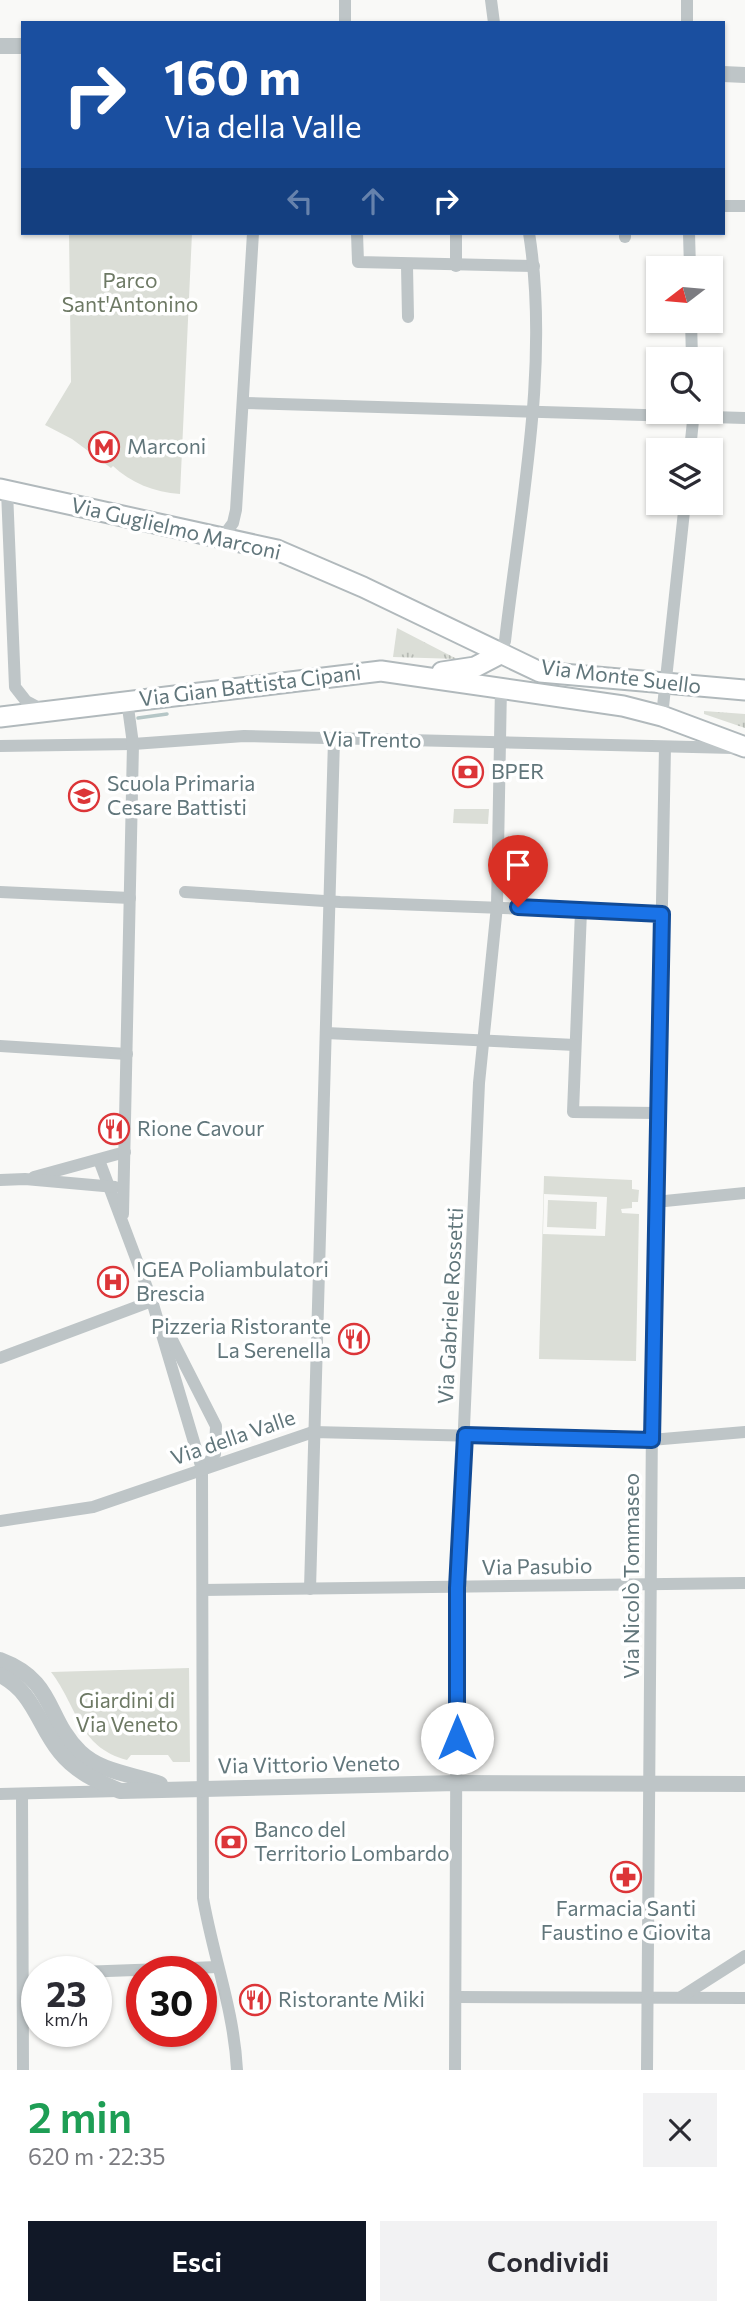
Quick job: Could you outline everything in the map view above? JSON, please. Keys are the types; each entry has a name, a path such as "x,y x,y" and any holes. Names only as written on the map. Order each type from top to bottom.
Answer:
{"main road":[{"name":"Via Guglielmo Marconi","path":"3,490 277,550 363,587 500,654"},
{"name":"Via Monte Suello","path":"500,654 540,672 745,690"},
{"path":"416,675 475,667 500,654"},
{"name":"Via Gian Battista Cipani","path":"0,717 365,672 416,675 501,686"},
{"path":"501,686 504,680 540,672"},
{"name":"Via Monte Suello","path":"501,686 623,706 683,723"},
{"name":"Via Trento","path":"683,723 745,747"}],"street":[{"path":"345,0 345,21"},
{"path":"491,0 494,21"},
{"path":"687,0 687,21"},
{"path":"0,46 21,46"},
{"path":"725,74 745,75"},
{"path":"725,206 745,206"},
{"path":"222,538 233,523 236,510 245,402 253,235"},
{"path":"357,235 358,262 534,267"},
{"path":"456,235 456,266"},
{"path":"500,654 505,641 531,412 538,300 529,235"},
{"path":"688,235 689,256"},
{"path":"407,265 408,317"},
{"path":"245,402 531,412 646,413"},
{"path":"723,416 745,418"},
{"path":"3,490 15,687 26,701 43,710"},
{"path":"662,716 684,515"},
{"name":"Via Gabriele Rossetti","path":"455,2070 457,1588 483,1042 497,906 501,686"},
{"path":"124,1219 122,1187 125,1152 132,744 127,700"},
{"name":"Via Trento","path":"0,746 132,744 216,736 745,747"},
{"path":"310,1589 334,740"},
{"name":"Via Nicolò Tommaseo","path":"647,2070 655,1202 666,747"},
{"path":"0,892 130,898"},
{"path":"186,892 330,901 662,914"},
{"path":"581,911 573,1112 657,1112"},
{"path":"326,1033 575,1045"},
{"path":"0,1046 127,1054"},
{"path":"25,1179 125,1152"},
{"path":"99,1160 124,1219 152,1301 202,1469 203,1898 234,2026 237,2070"},
{"path":"0,1181 25,1179 122,1187"},
{"path":"655,1202 745,1193"},
{"path":"0,1358 152,1301"},
{"path":"152,1301 200,1390 216,1426 215,1454 202,1469"},
{"name":"Via della Valle","path":"0,1521 93,1507 313,1432 652,1440 745,1432"},
{"name":"Via Pasubio","path":"203,1590 745,1583"},
{"path":"0,1660 28,1674 39,1685 70,1741 92,1761 173,1788"},
{"path":"0,1675 25,1692 53,1743 74,1767 91,1779 120,1791"},
{"name":"Via Vittorio Veneto","path":"0,1794 457,1783 745,1784"},
{"path":"22,1794 23,1956"},
{"path":"681,1997 745,1956"},
{"path":"112,1971 218,1967"},
{"path":"456,1997 745,1998"},
{"path":"23,2047 23,2070"}],"green space":[{"name":"Parco Sant'Antonino","path":"69,235 192,235 180,494 152,489 135,482 72,439 45,425 71,382"},
{"path":"397,628 457,659 393,657"},
{"path":"704,711 745,714 745,728 704,714"},
{"path":"454,809 489,809 488,824 453,823"},
{"path":"544,1176 632,1180 632,1189 639,1190 638,1202 632,1202 632,1208 621,1209 622,1213 639,1214 636,1361 539,1359","holes":["544,1194 607,1197 605,1236 543,1234"]},
{"path":"548,1200 597,1202 596,1229 547,1227"},
{"name":"Giardini di Via Veneto","path":"189,1668 190,1762 173,1762 168,1755 131,1755 127,1760 98,1746 81,1724 51,1672"}],"waterway":[{"path":"138,718 167,714"}],"place":[{"name":"Marconi","path":"104,447"},
{"name":"BPER","path":"468,772"},
{"name":"Scuola Primaria Cesare Battisti","path":"84,796"},
{"name":"Rione Cavour","path":"114,1129"},
{"name":"IGEA Poliambulatori Brescia","path":"113,1282"},
{"name":"Pizzeria Ristorante La Serenella","path":"354,1339"},
{"name":"Banco del Territorio Lombardo","path":"231,1842"},
{"name":"Farmacia Santi Faustino e Giovita","path":"626,1877"},
{"name":"Ristorante Miki","path":"255,2000"}],"route":[{"path":"457,1738 457,1588 465,1435 652,1440 662,914 518,907"}]}
